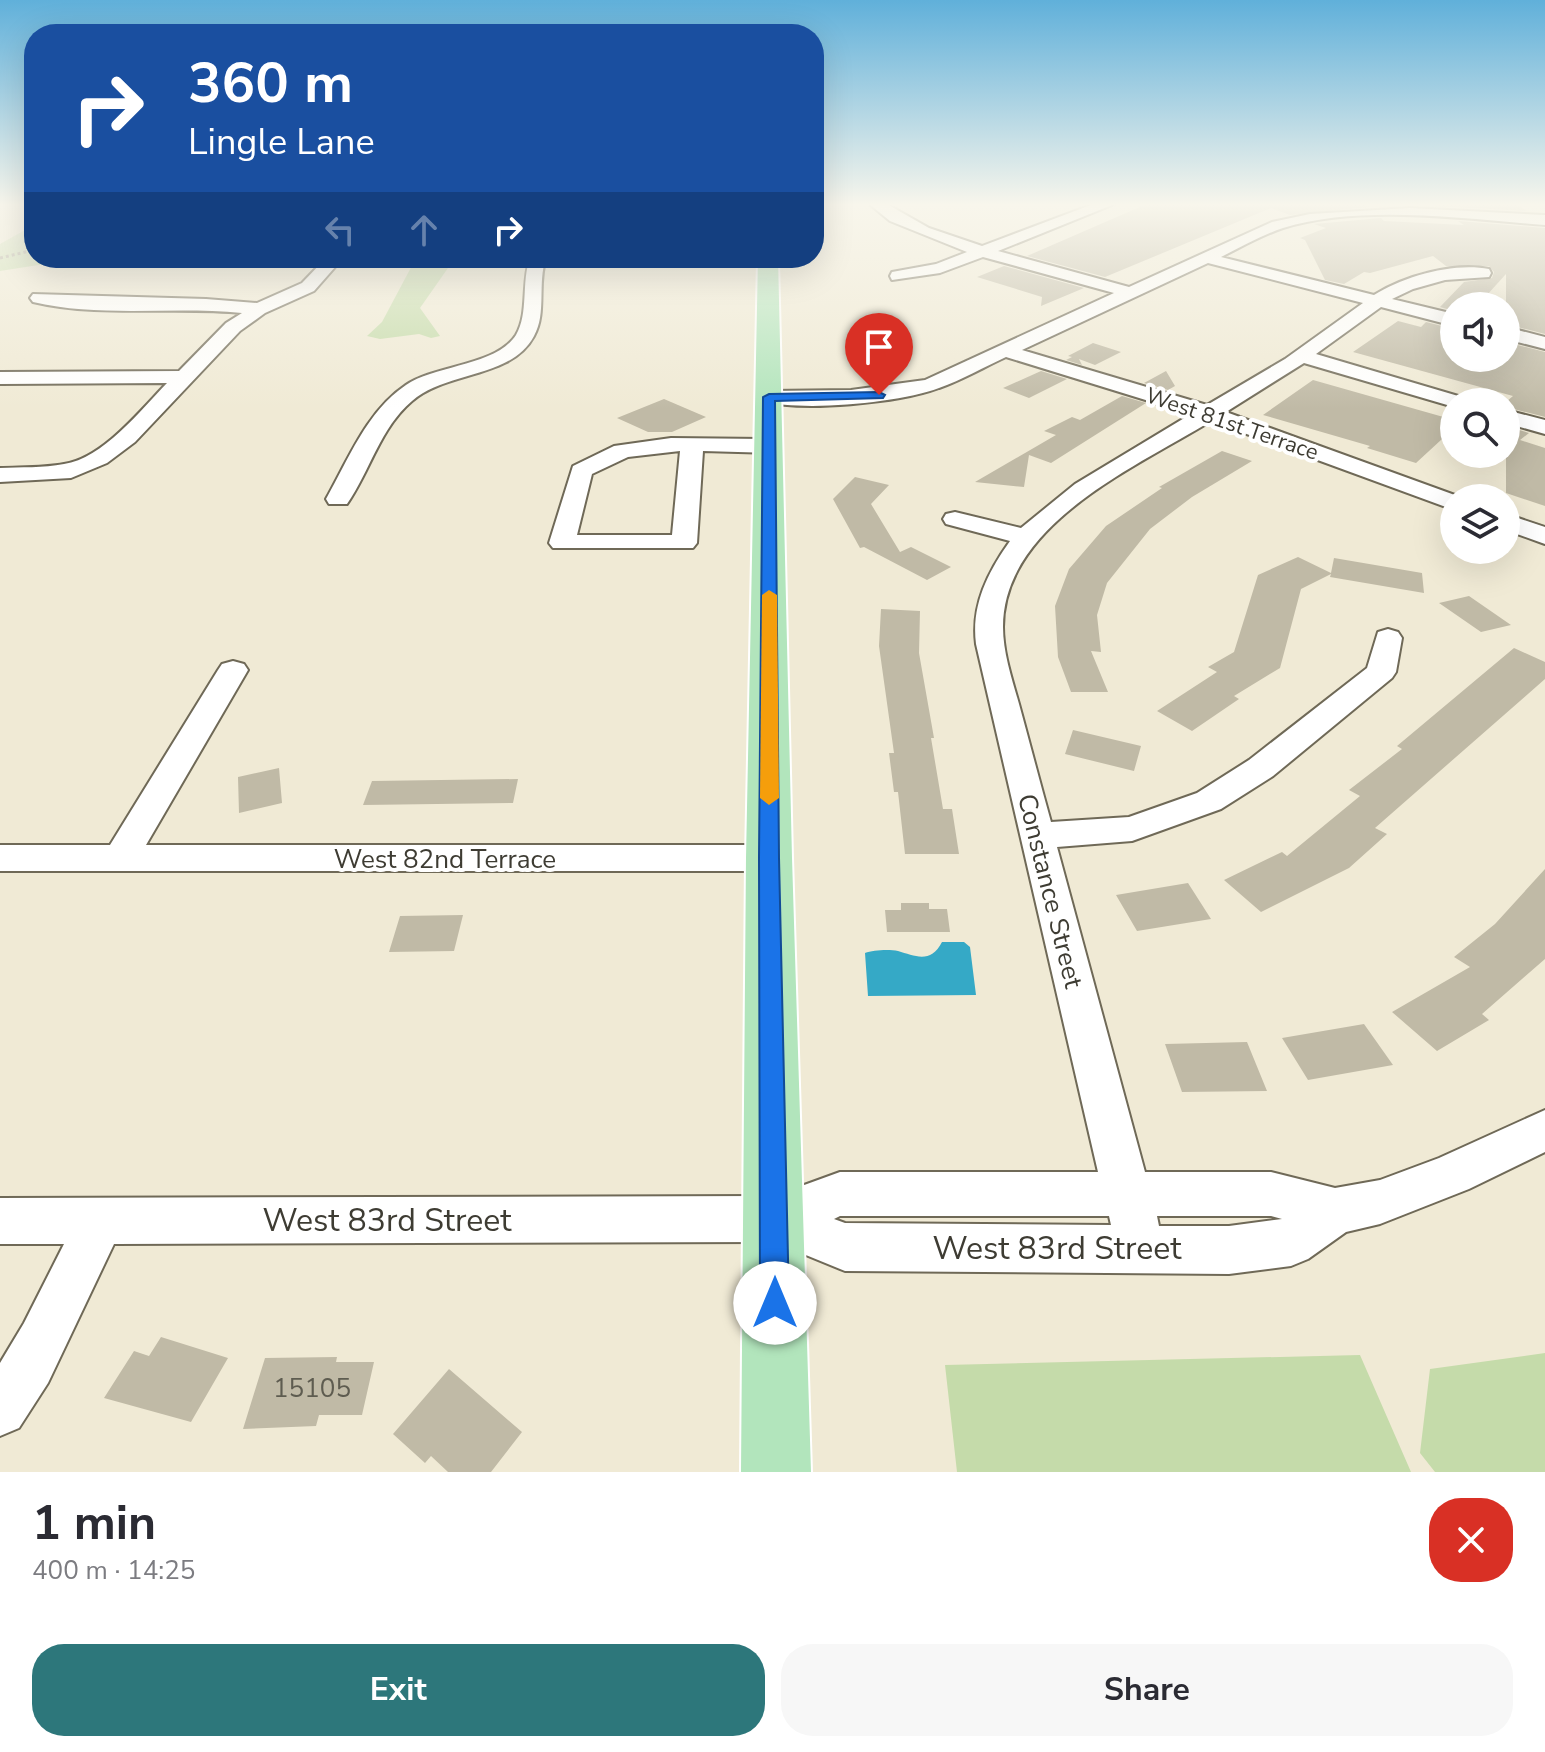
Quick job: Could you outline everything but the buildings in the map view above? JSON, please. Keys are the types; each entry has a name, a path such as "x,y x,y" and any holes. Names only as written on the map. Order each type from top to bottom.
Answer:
{"main road":[{"path":"768,272 769,858 776,1472"}],"street":[{"path":"0,475 71,471 99,458 127,437 233,327 259,309 308,287 322,272"},
{"path":"338,499 405,386 495,360 525,339 531,320 532,272"},
{"path":"898,276 921,272"},
{"path":"1057,272 1132,293"},
{"path":"769,397 856,398 902,393 932,384 1178,272"},
{"path":"1261,272 1440,317"},
{"name":"Constance Street","path":"1141,1249 994,666 989,624 1001,576 1024,537 1083,489 1301,356 1377,301 1407,285 1445,275 1483,273"},
{"path":"39,298 78,303 195,304 259,309"},
{"path":"1520,337 1545,343"},
{"name":"West 81st Terrace","path":"1007,351 1209,413 1440,498"},
{"path":"1301,356 1440,397"},
{"path":"0,378 184,377"},
{"path":"1520,420 1545,427"},
{"path":"692,446 684,543 562,543 581,471 590,464 641,446 692,446 770,446"},
{"path":"955,519 1024,537"},
{"path":"1520,526 1545,536"},
{"path":"1036,836 1132,829 1209,801 1261,768 1381,672 1388,638"},
{"path":"120,858 233,670"},
{"name":"West 82nd Terrace","path":"0,858 769,858"},
{"name":"West 83rd Street","path":"774,1219 845,1247 1229,1250 1291,1242 1335,1211 1380,1202 1453,1174 1545,1130"},
{"name":"West 83rd Street","path":"0,1221 774,1219 840,1194 1271,1194 1335,1211"},
{"path":"0,1409 48,1331 100,1221"}],"green space":[{"path":"409,272 445,272 420,308 440,336 431,338 419,334 380,339 367,336 382,322"},
{"path":"1545,1353 1545,1472 1435,1472 1420,1453 1430,1369"},
{"path":"1360,1355 1411,1472 957,1472 945,1365"}],"water":[{"path":"942,942 964,942 970,947 976,995 868,996 865,953 890,950 922,957 933,953"}],"slow traffic":[{"path":"769,595 769,798"}],"route":[{"path":"775,1303 769,858 769,397 856,398 879,395"}]}
